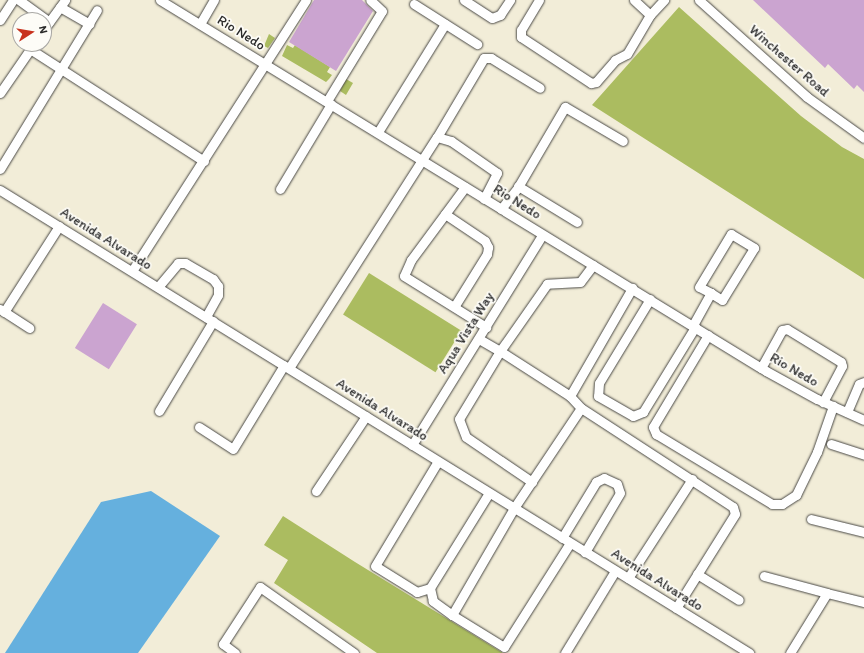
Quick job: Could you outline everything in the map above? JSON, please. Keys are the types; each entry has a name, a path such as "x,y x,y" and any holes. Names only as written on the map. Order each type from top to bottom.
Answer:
{"street":[{"path":"0,20 13,0"},
{"path":"19,0 31,12"},
{"name":"Rio Nedo","path":"160,0 378,132 542,235 632,288 761,368 824,402 864,420"},
{"path":"200,24 214,0"},
{"path":"132,271 266,65 306,0"},
{"path":"280,189 382,10 370,0"},
{"path":"464,0 492,18 500,15 510,0"},
{"path":"539,0 521,30 521,37 591,84 596,82 615,60 627,54 650,15 664,0"},
{"path":"634,0 650,15"},
{"name":"Winchester Road","path":"699,0 807,97 864,138"},
{"path":"52,17 62,3 89,24"},
{"path":"414,4 477,44"},
{"path":"0,169 97,10"},
{"path":"378,132 444,24"},
{"path":"0,93 28,52"},
{"path":"40,52 62,69 204,161"},
{"path":"199,428 234,449 424,161 430,146 437,137 484,58 491,58 540,88"},
{"path":"501,209 518,186 565,107 623,141"},
{"path":"437,137 451,141 497,173 484,199"},
{"path":"518,186 577,222"},
{"path":"465,187 411,260 404,276 486,327"},
{"name":"Avenida Alvarado","path":"1,192 59,226 628,578 676,608 735,649 749,653"},
{"path":"445,214 485,240 488,247 487,254 454,307"},
{"path":"29,328 2,311 59,226"},
{"path":"731,234 754,248 722,300 711,294 699,286 731,234"},
{"name":"Aqua Vista Way","path":"412,445 542,235"},
{"path":"158,287 178,263 185,263 213,279 218,286 218,295 209,319 160,411"},
{"path":"532,482 466,437 459,419 500,351 547,284 580,282 593,265"},
{"path":"570,396 632,288"},
{"path":"650,299 599,383 598,396 633,416 643,412 694,326 711,294"},
{"path":"761,368 782,330 787,329 841,362 842,366 824,402"},
{"path":"708,335 653,427 656,434 772,504 782,504 796,495 817,452 833,406"},
{"path":"479,339 570,396 580,408 732,505 735,514 676,608"},
{"path":"847,412 859,384 864,382"},
{"path":"452,615 514,508 580,408"},
{"path":"316,491 366,416"},
{"path":"831,444 864,455"},
{"path":"438,461 374,566 417,592 430,588 489,493"},
{"path":"562,538 596,482 604,478 617,484 620,493 585,552"},
{"path":"628,578 692,479"},
{"path":"811,519 864,532"},
{"path":"430,588 433,601 452,615 504,647 570,543"},
{"path":"565,653 616,571"},
{"path":"697,574 739,600"},
{"path":"764,576 864,602"},
{"path":"235,653 223,644 260,586 354,653"},
{"path":"790,653 827,593"}],"green space":[{"path":"679,7 801,116 842,147 864,159 864,279 592,105"},
{"path":"269,34 275,38 268,48 264,46"},
{"path":"287,45 293,48 295,45 330,67 327,72 332,75 326,82 282,56"},
{"path":"346,79 353,83 346,95 340,91"},
{"path":"369,273 461,331 435,372 343,315"},
{"path":"283,516 503,653 377,653 274,583 288,560 264,545"}],"water":[{"path":"151,491 220,536 138,653 5,653 101,502"}],"building":[{"path":"314,0 362,0 373,11 336,71 289,42"},
{"path":"753,0 864,0 864,92 857,85 854,89 828,64 825,68"},
{"path":"103,303 137,324 109,369 75,348"}]}
